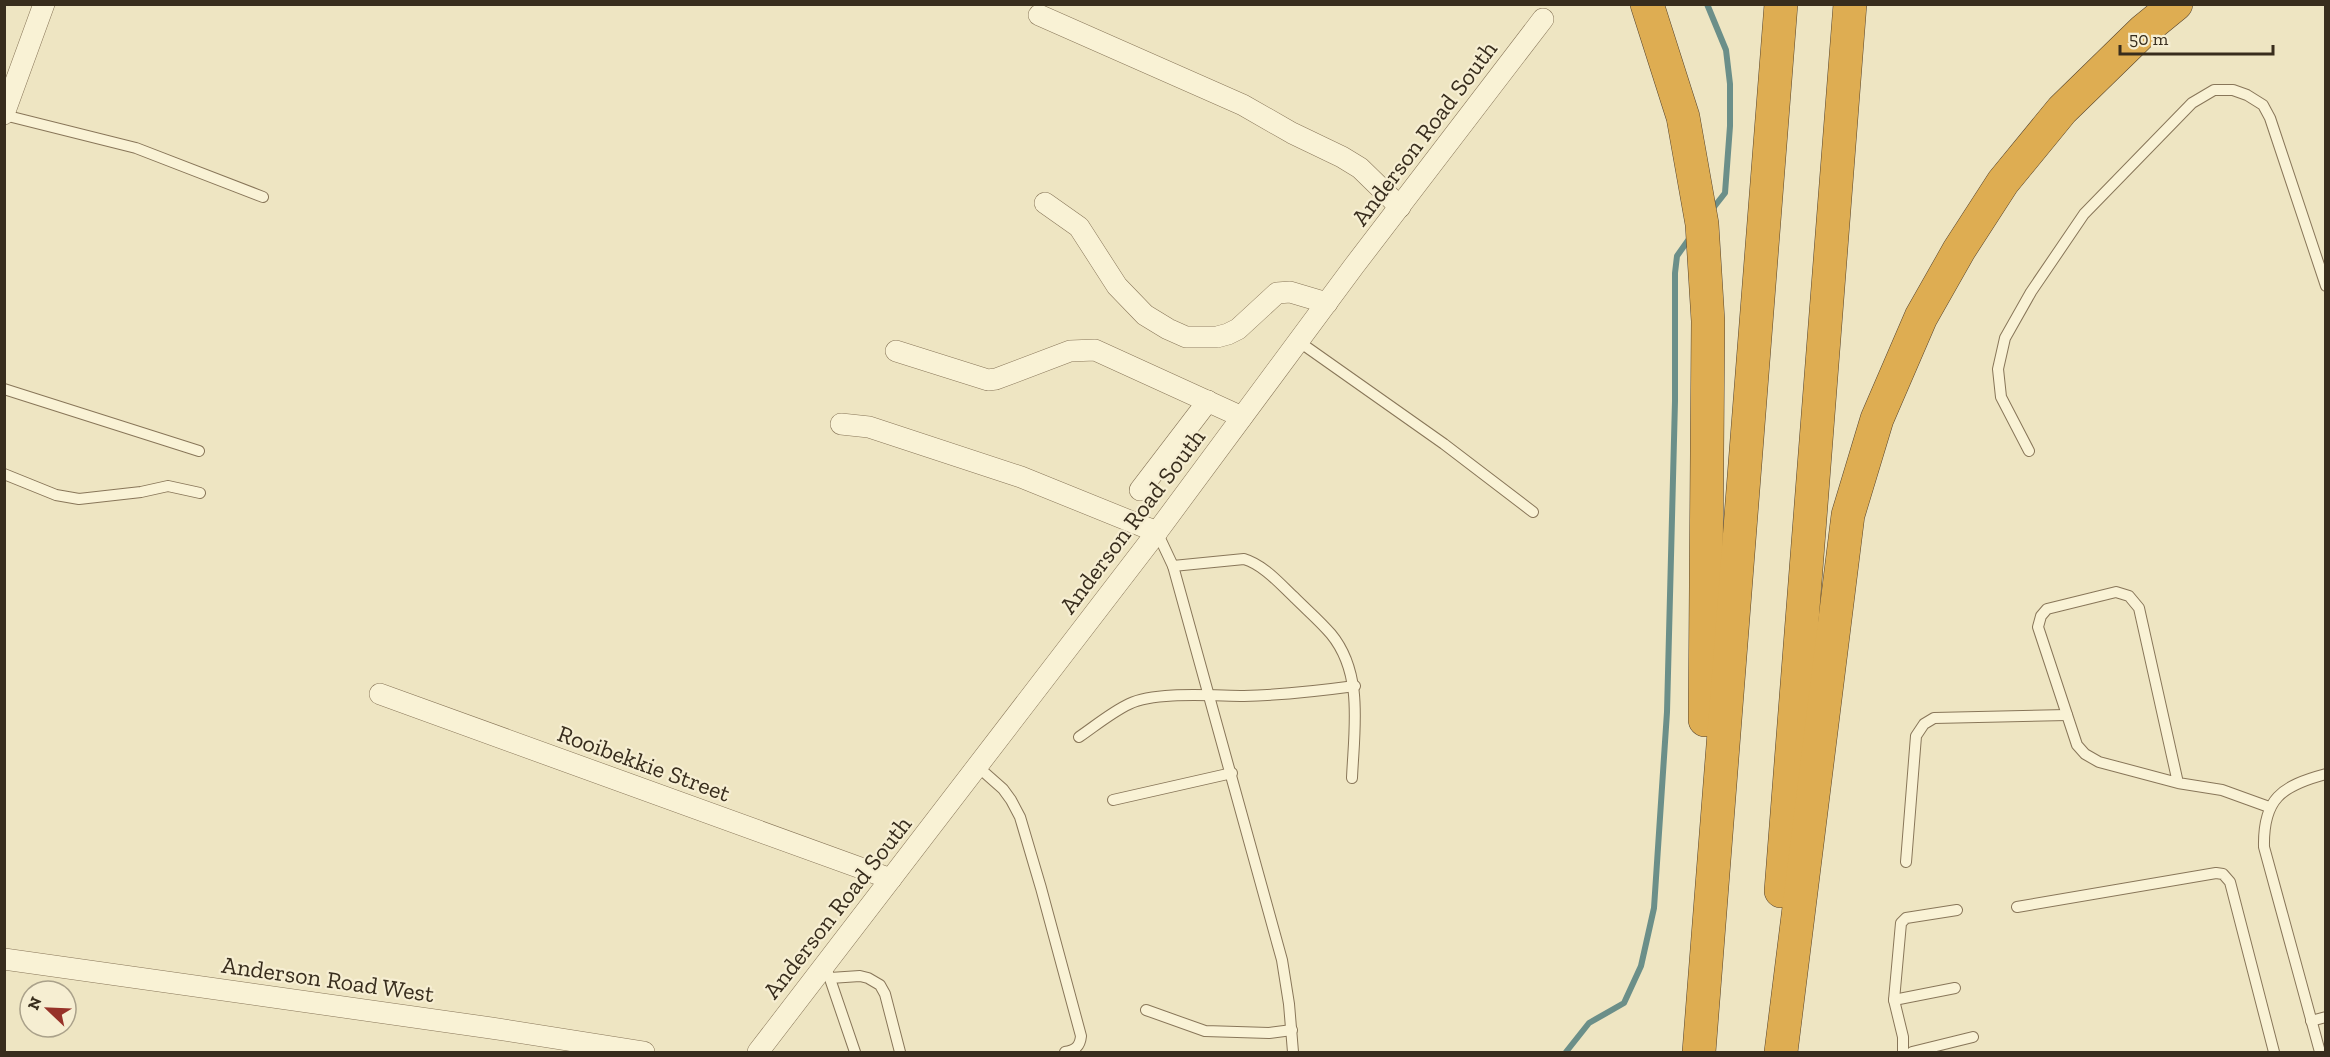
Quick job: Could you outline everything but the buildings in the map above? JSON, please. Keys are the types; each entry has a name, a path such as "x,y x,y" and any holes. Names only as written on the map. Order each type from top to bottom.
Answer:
{"highway":[{"path":"1647,4 1683,117 1702,224 1706,300 1703,997"},
{"path":"1699,1053 1781,4"},
{"path":"1768,1053 1850,4"},
{"path":"1780,1053 1848,514 1877,419 1921,317 1959,250 2002,182 2062,110 2143,31 2176,4"}],"street":[{"path":"4,115 44,4"},
{"path":"1039,15 1243,105 1292,133 1353,163 1400,207"},
{"name":"Anderson Road South","path":"758,1053 827,971 891,879 1157,532 1327,303 1543,19"},
{"path":"1045,203 1079,227 1117,286 1145,315 1186,337 1217,337 1228,334 1238,329 1277,293 1284,291 1327,303"},
{"path":"896,351 988,380 1070,351 1095,350 1242,417"},
{"path":"1140,490 1208,401"},
{"path":"840,424 870,427 1021,477 1157,532"},
{"name":"Rooibekkie Street","path":"380,694 891,879"},
{"name":"Anderson Road West","path":"4,959 490,1028 644,1053"}],"lane":[{"path":"2029,451 2001,397 1998,369 2005,338 2031,292 2085,214 2192,103 2214,90 2233,90 2263,105 2270,118 2325,286"},
{"path":"4,115 136,148 263,196"},
{"path":"1299,341 1444,444 1533,512"},
{"path":"4,389 199,451"},
{"path":"4,474 56,495 79,499 141,492 168,486 200,493"},
{"path":"1157,532 1173,566 1282,960 1293,1053"},
{"path":"1173,566 1244,559 1256,564 1280,583 1332,635 1343,655 1354,686 1352,778"},
{"path":"2178,783 2139,608 2129,596 2116,592 2047,609 2041,616 2038,627 2077,745 2085,754 2099,762 2178,783 2222,790 2270,807"},
{"path":"1079,737 1129,704 1145,699 1210,694 1242,696 1299,693 1354,686"},
{"path":"1906,862 1916,736 1924,724 1934,718 2067,715"},
{"path":"976,766 1003,789 1011,800 1028,842 1081,1036 1079,1045 1074,1050 1065,1053"},
{"path":"1113,800 1232,773"},
{"path":"2320,1053 2264,847 2264,826 2270,807 2285,790 2325,774"},
{"path":"2018,907 2216,873 2223,874 2230,882 2274,1053"},
{"path":"1903,1053 1903,1037 1894,1000 1900,928 1904,920 1957,910"},
{"path":"855,1053 827,971 868,978 880,985 885,994 900,1053"},
{"path":"1894,1000 1955,988"},
{"path":"1146,1010 1204,1031 1269,1033 1292,1030"},
{"path":"2311,1021 2325,1017"},
{"path":"1912,1053 1973,1037"}],"waterway":[{"path":"1707,4 1726,50 1730,84 1730,126 1725,193 1714,207"},
{"path":"1566,1052 1589,1023 1624,1003 1641,966 1654,908 1667,712 1675,401 1675,273 1677,256 1689,239"}]}
